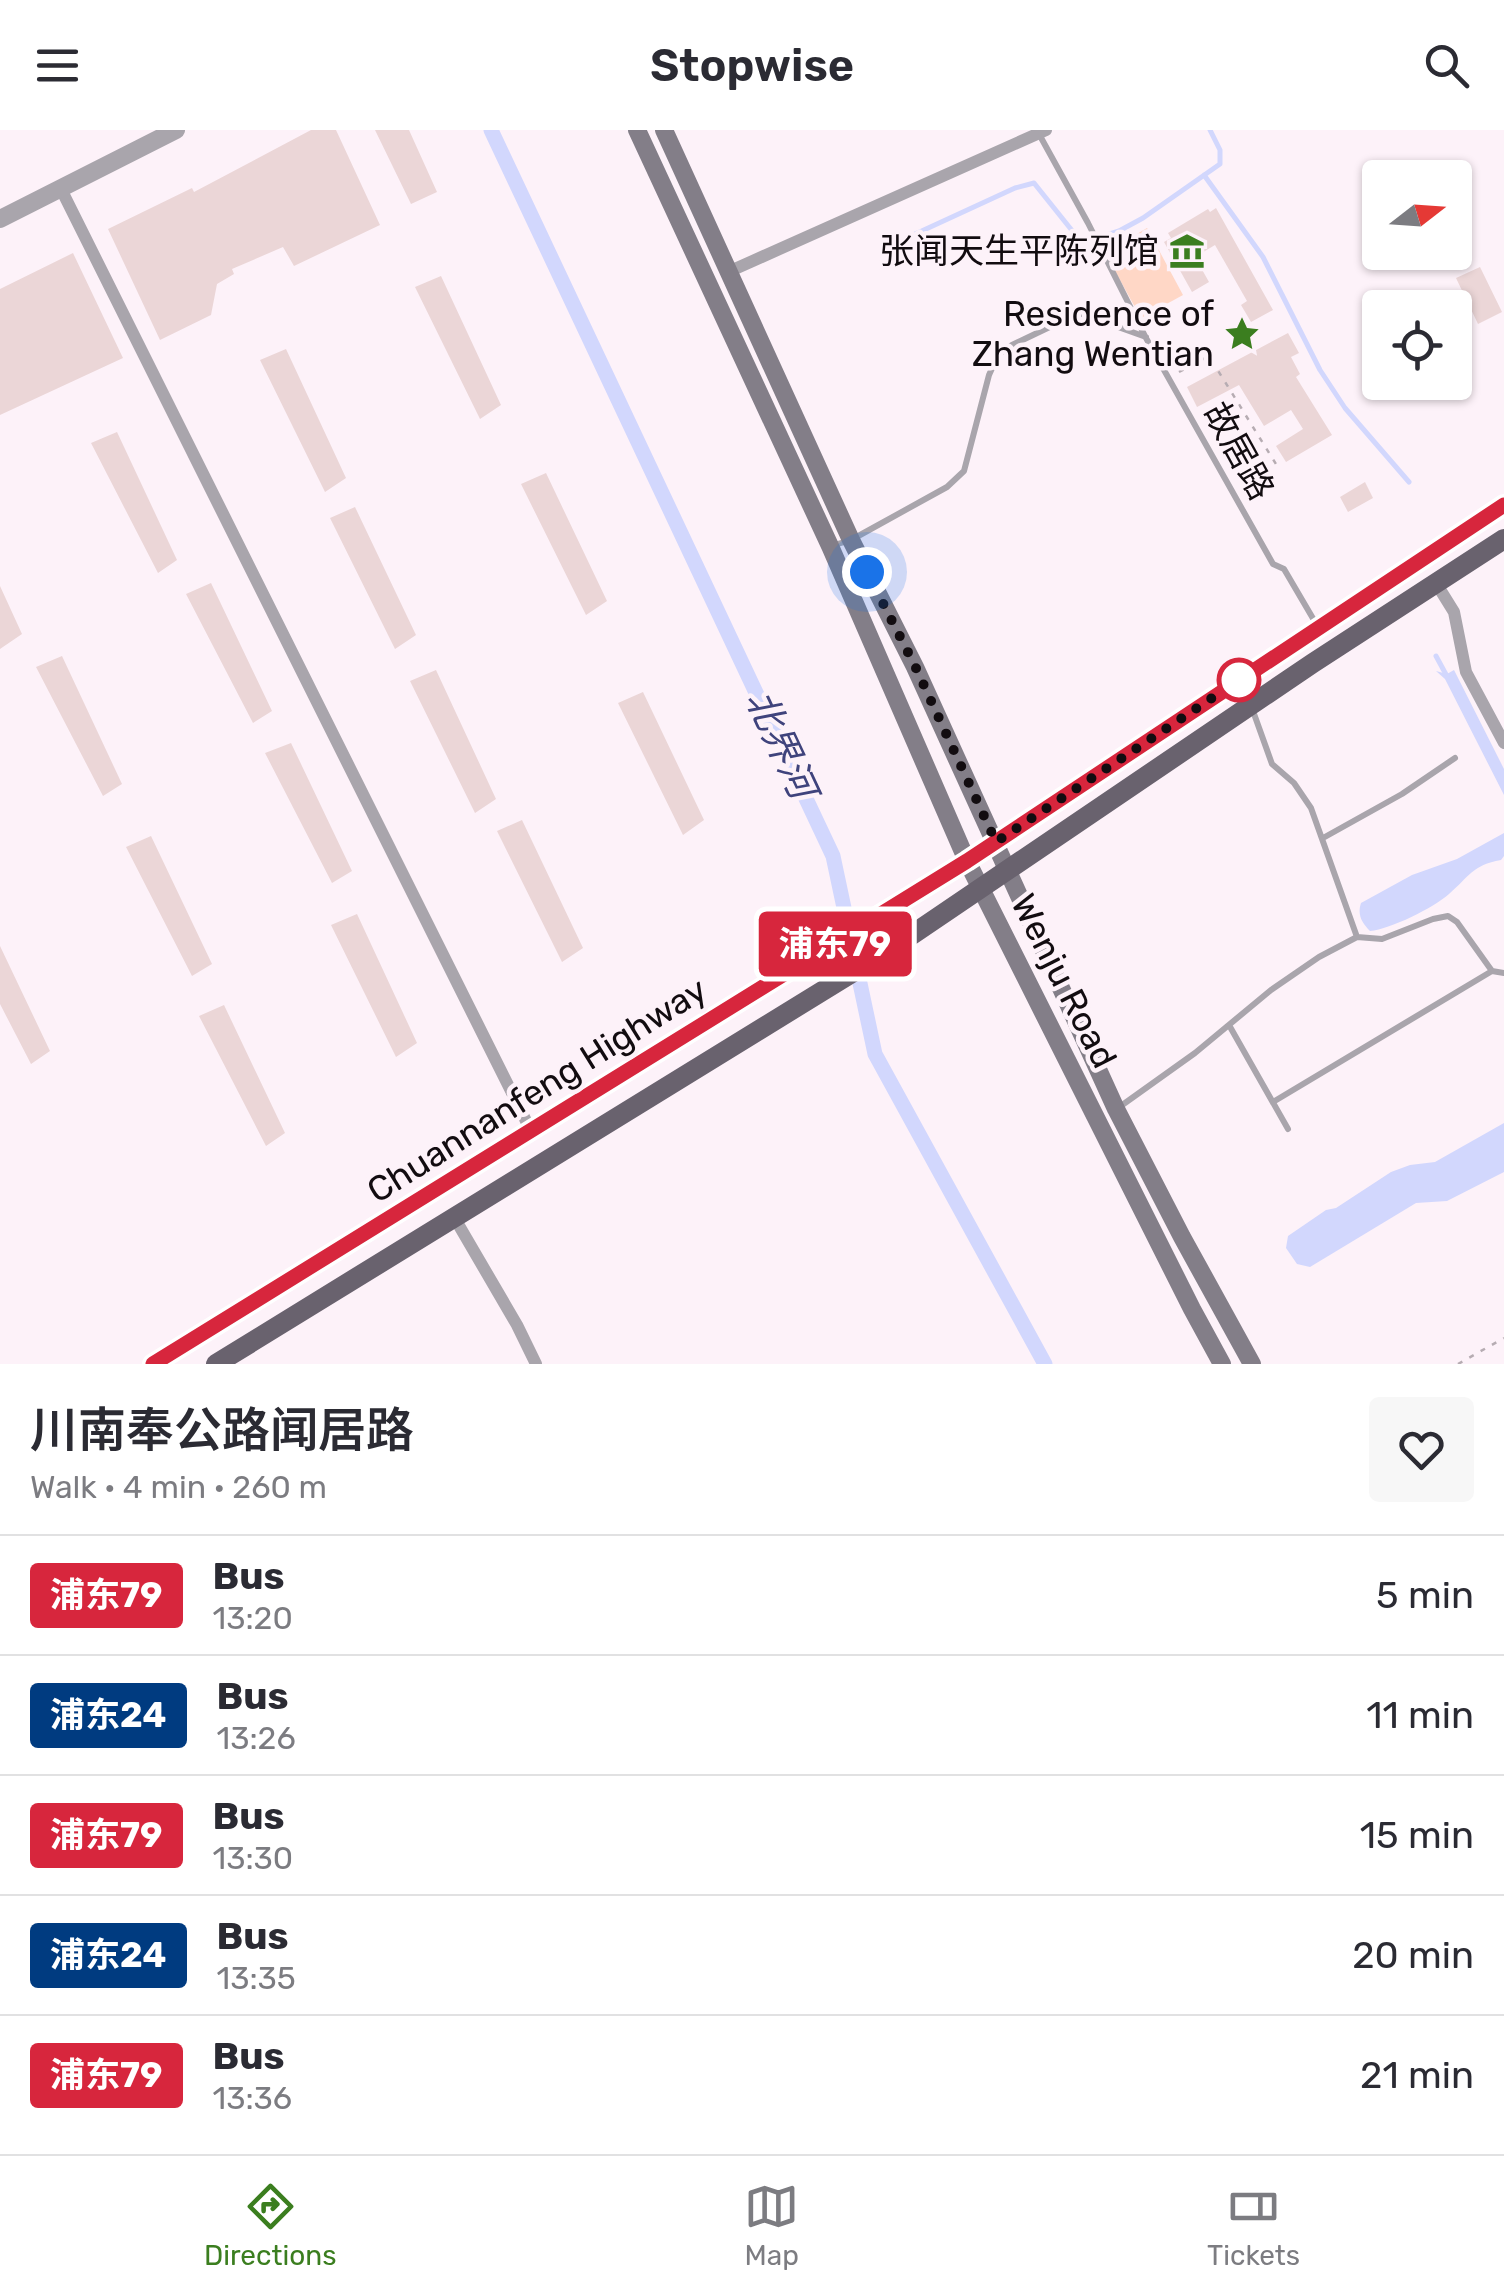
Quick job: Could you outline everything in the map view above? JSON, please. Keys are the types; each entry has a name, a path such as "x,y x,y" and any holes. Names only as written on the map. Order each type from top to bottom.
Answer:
{"main road":[{"name":"Wenju Road","path":"637,130 830,546 967,861 1222,1364"},
{"path":"664,130 851,540 915,666 1116,1109 1252,1364"},
{"name":"Chuannanfeng Highway","path":"152,1364 967,861 1504,504"},
{"name":"Chuannanfeng Highway","path":"216,1364 894,947 1504,539"}],"street":[{"path":"0,219 176,130"},
{"path":"728,272 1040,131"},
{"path":"61,188 531,1131"},
{"path":"1436,583 1454,612 1466,672 1504,743"},
{"path":"454,1217 536,1364"}],"lane":[{"name":"故居路","path":"1040,131 1146,338 1273,564 1284,570 1318,628"},
{"path":"830,546 851,540 947,488 964,471 988,375 998,355 1012,345 1080,313 1146,338"},
{"path":"1251,705 1272,764 1294,782 1312,808 1356,937"},
{"path":"1324,838 1402,794 1455,758"},
{"path":"1098,1122 1196,1054 1271,990 1356,937 1382,939 1448,916 1457,922 1492,971"},
{"path":"1273,1102 1492,971 1504,973"},
{"path":"1229,1026 1288,1129"}],"path":[{"path":"1169,378 1209,356 1279,469"},
{"path":"1458,1364 1504,1338"}],"shaded area":[{"path":"1147,228 1183,295 1141,318 1105,253"}],"water":[{"path":"1454,670 1504,769 1504,795 1445,679 1436,671 1447,674"},
{"path":"1504,833 1501,860 1477,868 1433,905 1379,929 1370,931 1363,922 1361,903"},
{"path":"1504,1123 1504,1172 1447,1201 1416,1203 1310,1267 1297,1264 1286,1248 1288,1236 1391,1172 1435,1162"}],"building":[{"path":"311,130 336,130 380,225 294,266 283,247 232,269 234,274 217,284 211,315 160,340 108,229 192,188 194,192"},
{"path":"375,130 409,130 437,192 411,204"},
{"name":"张闻天生平陈列馆","path":"1216,208 1273,310 1251,322 1241,305 1247,301 1215,245 1195,257 1209,282 1192,292 1164,242 1171,238 1168,233"},
{"path":"73,253 123,358 0,415 0,289"},
{"path":"1480,267 1502,312 1478,324 1472,311 1472,290 1462,290 1456,278"},
{"path":"441,276 501,405 480,419 415,287"},
{"path":"1288,333 1299,353 1291,357 1300,374 1296,377 1332,435 1286,462 1276,446 1303,429 1291,410 1264,426 1239,385 1197,407 1187,387"},
{"path":"286,349 346,478 325,492 260,360"},
{"path":"117,432 177,560 158,573 91,443"},
{"path":"546,473 607,601 586,615 521,484"},
{"path":"1365,482 1373,498 1348,512 1340,497"},
{"path":"355,507 416,635 395,649 330,518"},
{"path":"211,583 272,711 253,723 186,594"},
{"path":"0,586 22,634 0,649"},
{"path":"62,656 122,784 103,796 36,667"},
{"path":"436,670 496,799 475,813 410,681"},
{"path":"643,692 704,820 683,835 618,703"},
{"path":"291,743 352,871 332,883 265,753"},
{"path":"522,820 583,948 562,962 497,831"},
{"path":"151,836 212,964 192,976 126,847"},
{"path":"357,914 417,1043 396,1057 331,925"},
{"path":"0,946 50,1051 31,1064 0,1004"},
{"path":"224,1005 285,1133 266,1146 199,1016"}],"waterway":[{"name":"北界河","path":"491,130 833,856 875,1054 1045,1364"},
{"path":"900,241 1034,183 1082,243 1119,231 1220,164 1220,150 1210,130"},
{"path":"1204,175 1263,257 1320,370 1345,408 1409,482"},
{"path":"1436,656 1449,680"}],"bus line":[{"name":"浦东79","path":"153,1364 967,861 1504,505"}],"place":[{"name":"张闻天生平陈列馆","path":"1187,251"},
{"name":"Residence of Zhang Wentian","path":"1242,334"}],"route":[{"path":"867,572 996,842 1239,680"}]}
